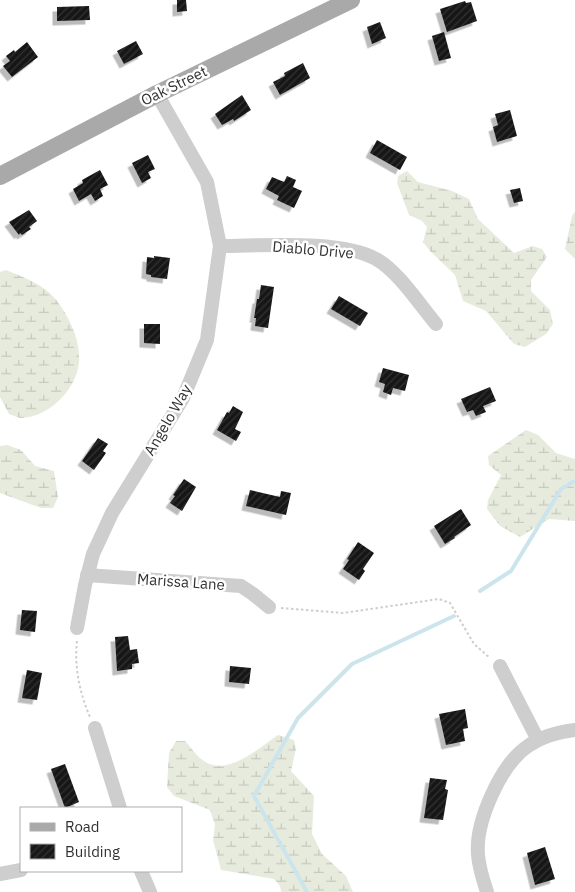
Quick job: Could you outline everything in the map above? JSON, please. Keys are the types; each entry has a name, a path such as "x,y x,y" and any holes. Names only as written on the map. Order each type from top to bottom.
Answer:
{"main road":[{"name":"Oak Street","path":"0,176 157,94 351,0"}],"street":[{"name":"Angelo Way","path":"76,628 93,554 112,514 184,398 207,340 220,246 206,182 157,94"},
{"name":"Diablo Drive","path":"220,246 309,246 350,250 377,259 397,277 436,324"},
{"name":"Marissa Lane","path":"87,575 241,586 269,607"},
{"path":"500,666 538,740"},
{"path":"95,728 120,807"},
{"path":"487,892 478,855 478,839 481,824 497,784 506,770 526,747 550,735 575,730"},
{"path":"0,874 20,870"},
{"path":"141,872 150,892"}],"path":[{"path":"269,607 343,613 439,599 450,603 474,644 500,666"},
{"path":"76,628 76,654 80,691 95,728"}],"green space":[{"path":"407,171 418,182 452,191 469,199 478,219 514,253 533,246 542,249 547,257 531,280 531,291 550,310 553,324 546,334 525,347 514,344 486,311 463,301 455,275 423,242 427,227 422,221 409,215 397,183 398,176"},
{"path":"575,212 575,259 565,249 572,216"},
{"path":"6,270 34,282 52,295 69,319 79,354 79,365 75,377 62,397 43,412 20,418 9,414 0,397 0,272"},
{"path":"526,430 538,435 556,453 575,459 575,521 549,519 520,537 500,526 487,509 488,500 501,475 489,465 488,456"},
{"path":"7,445 21,450 35,466 54,471 58,497 53,508 41,508 0,493 0,446"},
{"path":"278,735 294,740 296,749 291,771 314,796 312,834 322,854 346,876 353,892 281,892 280,886 274,879 221,870 213,840 215,825 210,810 174,796 167,787 169,753 176,741 185,741 204,761 213,765 223,766 242,759"}],"building":[{"path":"177,0 186,0 187,11 177,12"},
{"path":"465,1 466,3 471,2 477,21 447,32 440,9"},
{"path":"89,6 90,20 57,21 57,7"},
{"path":"380,22 386,38 372,44 367,27"},
{"path":"444,32 451,58 439,61 432,36"},
{"path":"136,41 143,54 124,64 117,51"},
{"path":"27,42 38,57 12,77 3,66 10,61 6,56 14,50 15,52"},
{"path":"303,63 310,78 280,95 273,82 285,76 284,73"},
{"path":"242,95 251,110 234,121 233,119 222,125 215,114"},
{"path":"510,110 517,136 497,142 493,127 498,125 495,114"},
{"path":"377,140 407,157 400,170 370,153"},
{"path":"148,155 155,169 148,172 151,178 142,183 132,163"},
{"path":"100,170 108,185 100,189 103,196 95,201 91,194 79,201 73,189 83,183 82,180"},
{"path":"287,176 296,180 293,187 302,191 294,208 277,200 279,196 266,189 272,177 284,182"},
{"path":"520,188 523,201 514,203 510,190"},
{"path":"29,210 37,221 29,227 31,229 19,235 9,222"},
{"path":"154,256 170,258 167,279 151,277 151,275 146,274 147,257 154,258"},
{"path":"261,285 274,287 268,328 255,326 256,318 254,318"},
{"path":"339,296 368,313 360,326 331,309"},
{"path":"144,324 160,324 160,344 144,343"},
{"path":"383,368 409,375 405,391 393,388 391,395 383,392 385,384 379,382"},
{"path":"490,387 496,401 483,406 486,412 476,416 473,410 467,412 461,399"},
{"path":"233,406 243,412 235,429 241,432 236,441 217,430 227,412 229,413"},
{"path":"98,438 108,444 103,451 106,453 94,470 82,461"},
{"path":"184,479 196,487 182,511 170,503"},
{"path":"250,490 280,497 281,491 291,493 286,515 246,506"},
{"path":"461,509 471,525 445,544 434,526"},
{"path":"358,542 374,553 363,569 365,571 359,580 343,569"},
{"path":"22,610 37,611 35,632 20,630"},
{"path":"128,636 130,650 137,649 139,663 132,664 132,669 117,671 115,637"},
{"path":"230,666 251,668 249,684 229,682"},
{"path":"27,670 42,673 37,700 22,698"},
{"path":"465,709 468,728 463,729 465,741 446,745 439,714"},
{"path":"65,764 79,802 65,807 51,769"},
{"path":"430,778 447,780 445,789 448,790 443,820 424,818"},
{"path":"545,847 555,879 535,885 527,853"}],"waterway":[{"path":"480,591 511,571 561,489 575,481"},
{"path":"307,892 254,796 298,718 352,664 454,616"}]}
